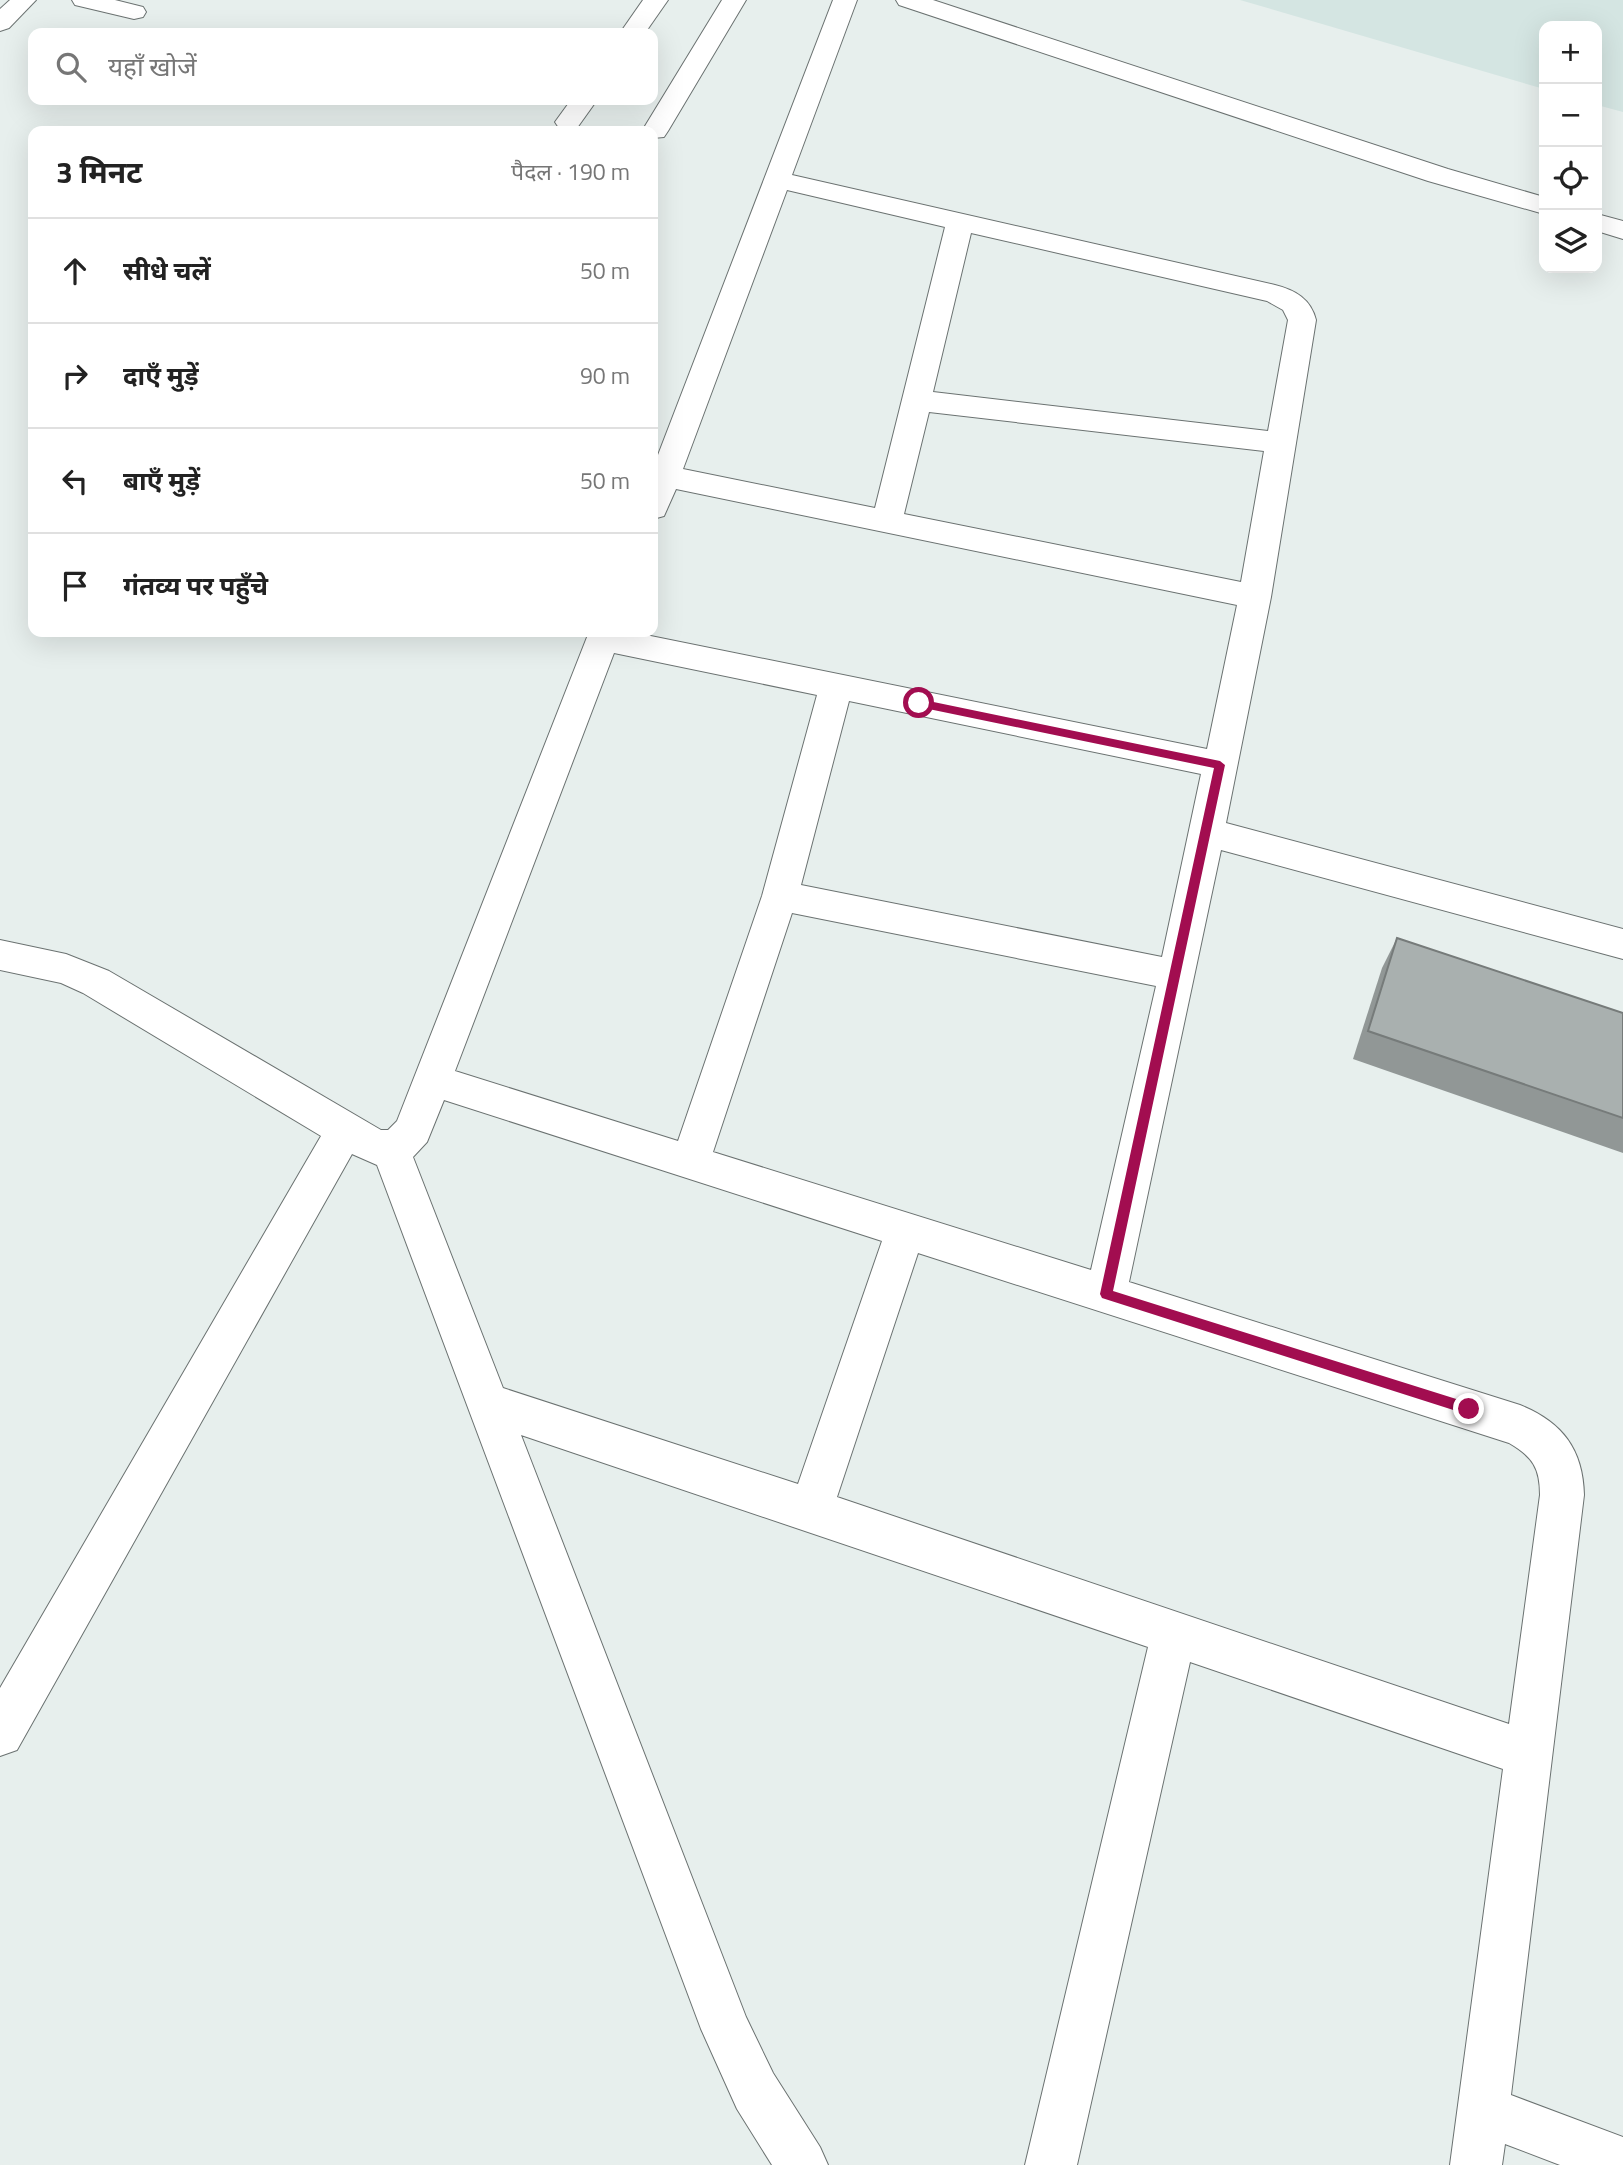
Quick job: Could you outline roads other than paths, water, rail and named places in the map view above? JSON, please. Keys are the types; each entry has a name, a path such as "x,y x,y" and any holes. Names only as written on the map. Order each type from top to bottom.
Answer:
{"street":[{"path":"0,23 24,0"},
{"path":"84,0 134,12"},
{"path":"636,28 656,0"},
{"path":"658,126 734,0"},
{"path":"658,495 845,0"},
{"path":"908,0 1438,175 1539,205"},
{"path":"568,122 580,105"},
{"path":"778,180 1262,291 1290,301 1300,310 1302,320 1255,597 1177,975 1106,1294"},
{"path":"887,521 960,222"},
{"path":"1602,224 1623,230"},
{"path":"916,400 1281,443"},
{"path":"665,476 1255,597"},
{"path":"0,956 66,969 96,982 374,1147 391,1150 404,1143 413,1130 603,637"},
{"path":"613,637 1220,765"},
{"path":"690,1162 780,896 836,686"},
{"path":"1206,832 1623,944"},
{"path":"780,896 1177,975"},
{"path":"432,1080 1520,1426 1546,1441 1558,1457 1562,1495 1476,2165"},
{"path":"0,1733 345,1130"},
{"path":"391,1150 726,2028 755,2091 802,2165"},
{"path":"811,1510 906,1230"},
{"path":"488,1404 811,1510 1528,1754"},
{"path":"1051,2165 1174,1633"},
{"path":"1483,2110 1623,2162"}]}
